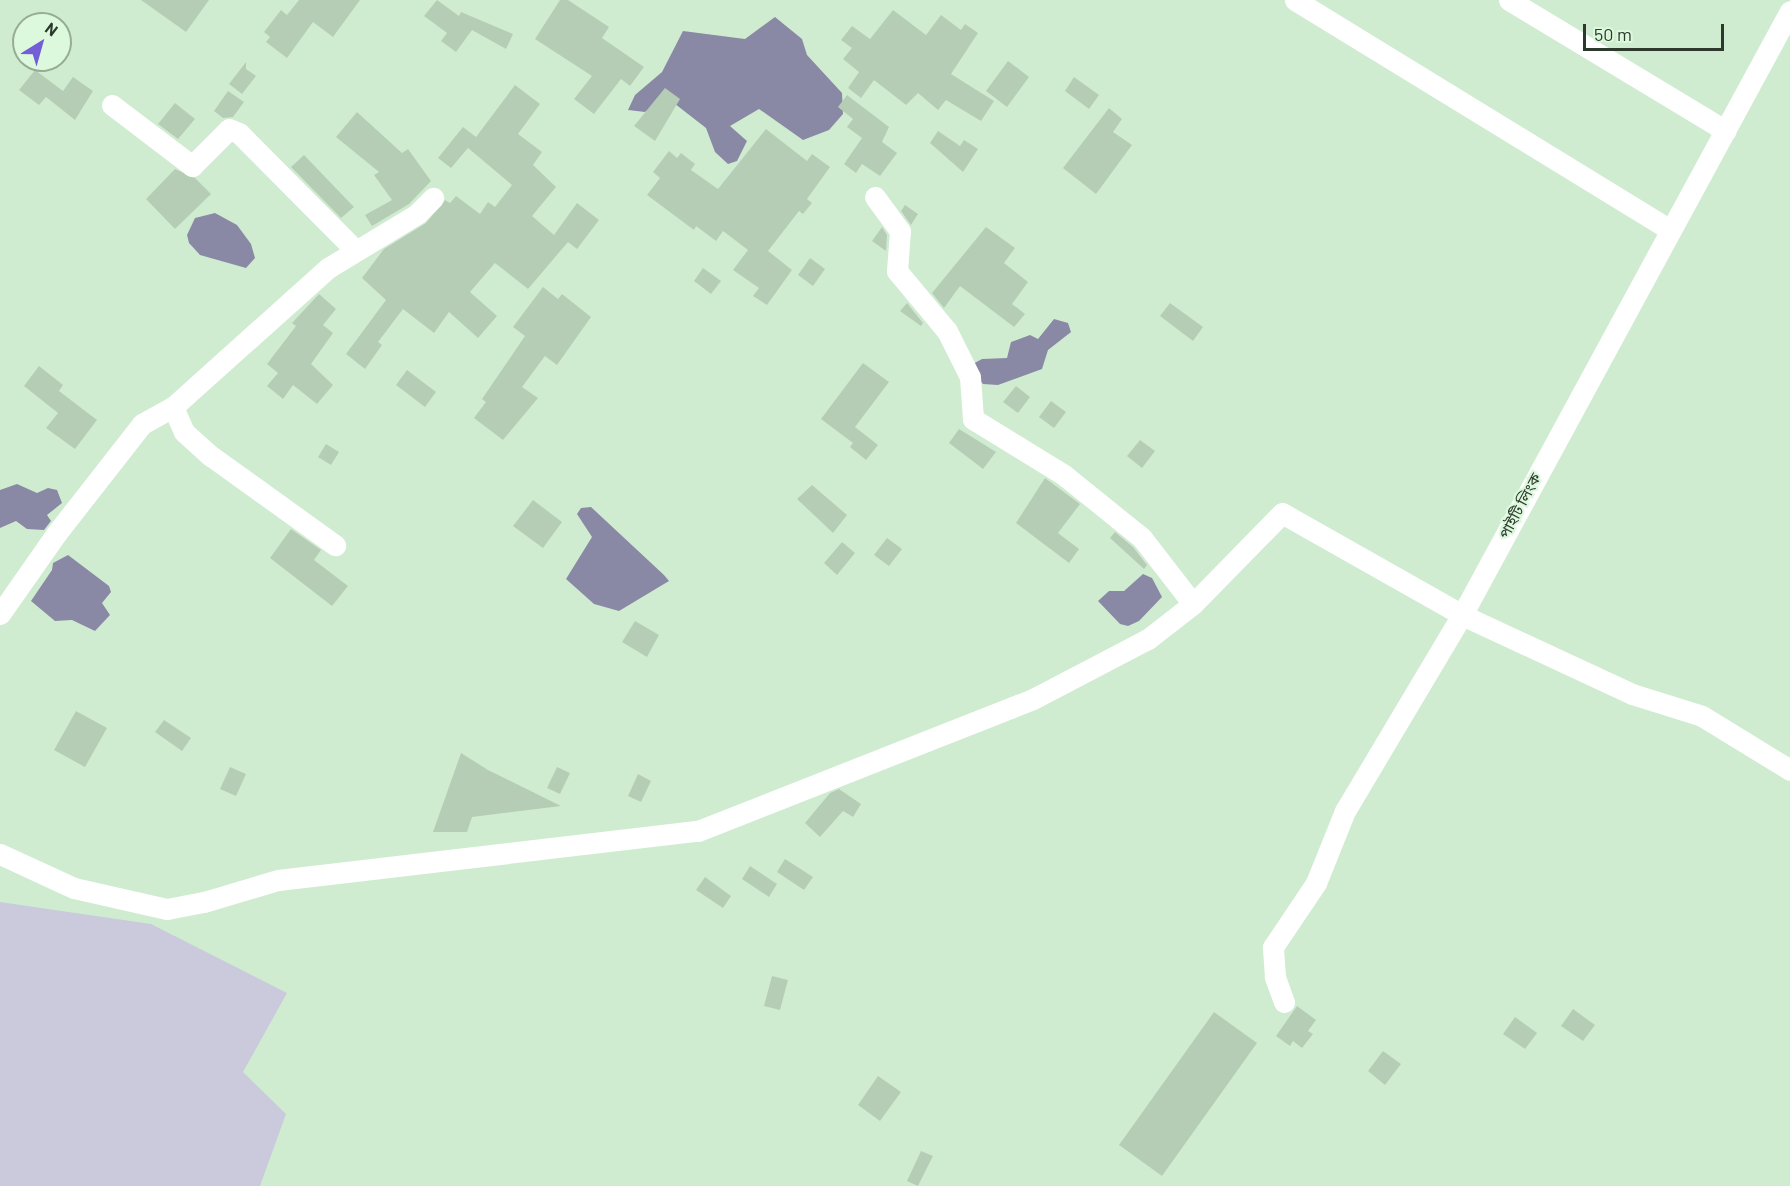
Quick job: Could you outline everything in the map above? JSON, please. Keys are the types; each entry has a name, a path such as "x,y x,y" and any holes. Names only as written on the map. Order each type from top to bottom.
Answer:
{"street":[{"path":"1295,0 1669,229"},
{"path":"1509,0 1726,131"},
{"name":"পাইটি লিংক","path":"1284,1002 1275,976 1273,947 1316,883 1345,811 1462,615 1669,229 1726,131 1790,11"},
{"path":"112,105 192,166 229,129 239,133 355,250"},
{"path":"875,197 900,231 897,272 947,331 970,377 973,419 1064,475 1142,538 1193,604"},
{"path":"0,615 56,534 142,424 173,407 328,267 417,214 433,198"},
{"path":"173,407 184,432 211,456 335,545"},
{"path":"0,854 74,888 167,909 278,880 698,831 1033,699 1149,639 1193,604 1282,513 1462,615 1632,694 1701,716 1790,770"}],"shaded area":[{"path":"0,902 151,924 287,993 243,1072 286,1114 260,1186 0,1186"}],"water":[{"path":"775,17 802,39 807,55 842,93 843,114 829,130 803,140 759,109 730,126 747,141 737,161 728,164 715,152 706,128 670,100 660,100 645,112 628,110 635,95 662,72 683,31 745,39"},
{"path":"215,213 237,225 251,244 255,258 246,268 200,255 189,243 187,235 195,218"},
{"path":"1054,319 1068,323 1071,332 1048,350 1042,369 998,385 983,384 975,375 971,365 982,359 1007,358 1011,342 1030,335 1038,339"},
{"path":"17,484 37,493 48,488 57,490 62,503 47,515 51,521 44,530 27,529 16,521 0,528 0,490"},
{"path":"591,507 669,581 619,611 594,604 566,579 592,537 577,514 581,508"},
{"path":"68,555 109,586 111,592 102,603 110,615 95,631 72,620 55,621 31,601 52,570 53,563"},
{"path":"1143,574 1152,578 1162,597 1139,621 1128,626 1120,624 1098,601 1109,591 1124,591"}],"building":[{"path":"141,0 209,0 186,32"},
{"path":"299,0 360,0 333,37 313,22 287,58 266,42 270,37 264,32 281,10 287,15"},
{"path":"437,0 459,16 461,12 513,34 506,49 472,30 456,52 441,41 447,33 424,16"},
{"path":"560,0 568,0 609,27 602,38 644,67 630,86 621,79 594,114 574,99 592,76 535,39"},
{"path":"893,10 926,35 941,15 961,30 965,24 978,33 951,74 994,101 981,121 946,100 938,110 918,93 906,105 874,80 861,98 848,88 859,72 843,59 852,48 841,40 852,26 870,39"},
{"path":"1008,61 1029,77 1007,107 986,91"},
{"path":"246,62 246,69 256,76 242,94 229,84"},
{"path":"33,72 38,72 63,91 73,77 93,91 75,120 46,97 39,105 19,90"},
{"path":"1074,77 1099,95 1089,109 1065,91"},
{"path":"515,85 540,104 518,134 542,152 533,165 556,187 532,216 554,235 577,203 599,220 577,249 568,242 528,289 495,263 470,292 497,316 478,338 449,312 434,333 403,309 378,342 382,345 365,369 346,354 386,300 362,278 384,249 426,223 445,200 450,203 456,196 480,214 488,202 495,207 512,185 468,148 451,168 438,158 463,127 476,137"},
{"path":"665,88 680,99 655,141 634,126"},
{"path":"228,91 244,102 233,117 223,118 214,111"},
{"path":"847,95 889,127 882,142 897,153 880,176 862,164 856,173 844,164 862,138 847,127 853,119 838,107"},
{"path":"175,103 195,119 178,139 158,124"},
{"path":"1109,108 1122,119 1113,132 1132,145 1096,194 1063,168"},
{"path":"357,112 402,153 408,149 431,181 409,204 372,226 365,215 392,200 374,175 379,172 336,137"},
{"path":"766,129 807,161 812,154 830,167 807,199 812,203 803,214 799,211 768,251 792,270 767,305 753,296 759,288 733,270 748,250 723,231 716,241 696,226 694,230 647,195 660,178 653,172 669,151 677,158 681,153 695,164 691,170 718,189"},
{"path":"938,131 960,146 964,140 978,149 963,172 930,143"},
{"path":"304,155 354,207 341,218 291,167"},
{"path":"175,169 195,178 211,194 175,229 146,199"},
{"path":"905,205 918,214 911,225 901,211"},
{"path":"882,227 887,235 886,251 872,241"},
{"path":"986,227 1015,248 1004,263 1028,282 1012,304 1025,314 1014,327 960,286 944,308 932,293"},
{"path":"810,258 825,269 813,286 798,275"},
{"path":"703,268 721,281 711,294 694,281"},
{"path":"543,287 558,299 562,294 591,317 557,365 545,356 522,387 538,398 503,440 474,418 486,402 482,399 525,336 513,327"},
{"path":"319,294 336,309 323,325 333,333 311,364 333,385 317,404 293,385 283,399 267,386 278,373 267,364 296,326 292,323"},
{"path":"907,303 923,323 921,326 900,311"},
{"path":"1170,303 1203,327 1193,341 1160,316"},
{"path":"863,363 889,382 855,427 878,445 866,460 850,447 853,443 821,419"},
{"path":"39,366 63,385 59,391 97,420 75,449 46,428 58,413 24,386"},
{"path":"407,370 436,392 425,407 396,385"},
{"path":"1016,386 1030,397 1018,413 1003,402"},
{"path":"1051,401 1066,412 1054,428 1039,417"},
{"path":"959,429 996,452 983,469 949,443"},
{"path":"1140,440 1155,451 1142,468 1127,456"},
{"path":"326,444 339,452 331,465 318,457"},
{"path":"1045,478 1080,504 1058,533 1079,549 1069,563 1016,523"},
{"path":"812,485 847,515 833,533 797,499"},
{"path":"533,500 562,522 543,548 513,526"},
{"path":"291,529 321,550 314,560 348,586 332,606 270,558"},
{"path":"1115,532 1133,547 1147,565 1144,569 1110,538"},
{"path":"887,538 902,549 889,566 874,555"},
{"path":"842,542 855,553 837,575 824,563"},
{"path":"635,621 659,635 647,657 622,642"},
{"path":"76,711 107,728 85,767 54,750"},
{"path":"164,720 191,738 182,751 155,732"},
{"path":"461,753 488,770 561,806 472,817 467,832 433,832"},
{"path":"230,767 246,774 236,796 220,789"},
{"path":"557,767 570,773 560,794 547,788"},
{"path":"638,774 651,781 641,802 628,796"},
{"path":"839,789 861,804 853,817 843,811 820,837 805,823 830,793"},
{"path":"785,859 813,877 804,890 777,872"},
{"path":"750,866 777,884 769,897 742,879"},
{"path":"705,877 731,896 723,908 696,890"},
{"path":"772,976 788,980 780,1010 764,1006"},
{"path":"1297,1006 1316,1020 1308,1031 1313,1034 1302,1048 1293,1041 1290,1046 1276,1036"},
{"path":"1573,1009 1595,1025 1583,1041 1561,1026"},
{"path":"1214,1012 1257,1043 1162,1176 1119,1145"},
{"path":"1515,1017 1537,1033 1525,1049 1503,1034"},
{"path":"1383,1051 1401,1064 1385,1085 1368,1071"},
{"path":"878,1076 901,1092 880,1121 858,1105"},
{"path":"921,1151 933,1156 918,1186 907,1181"}]}
